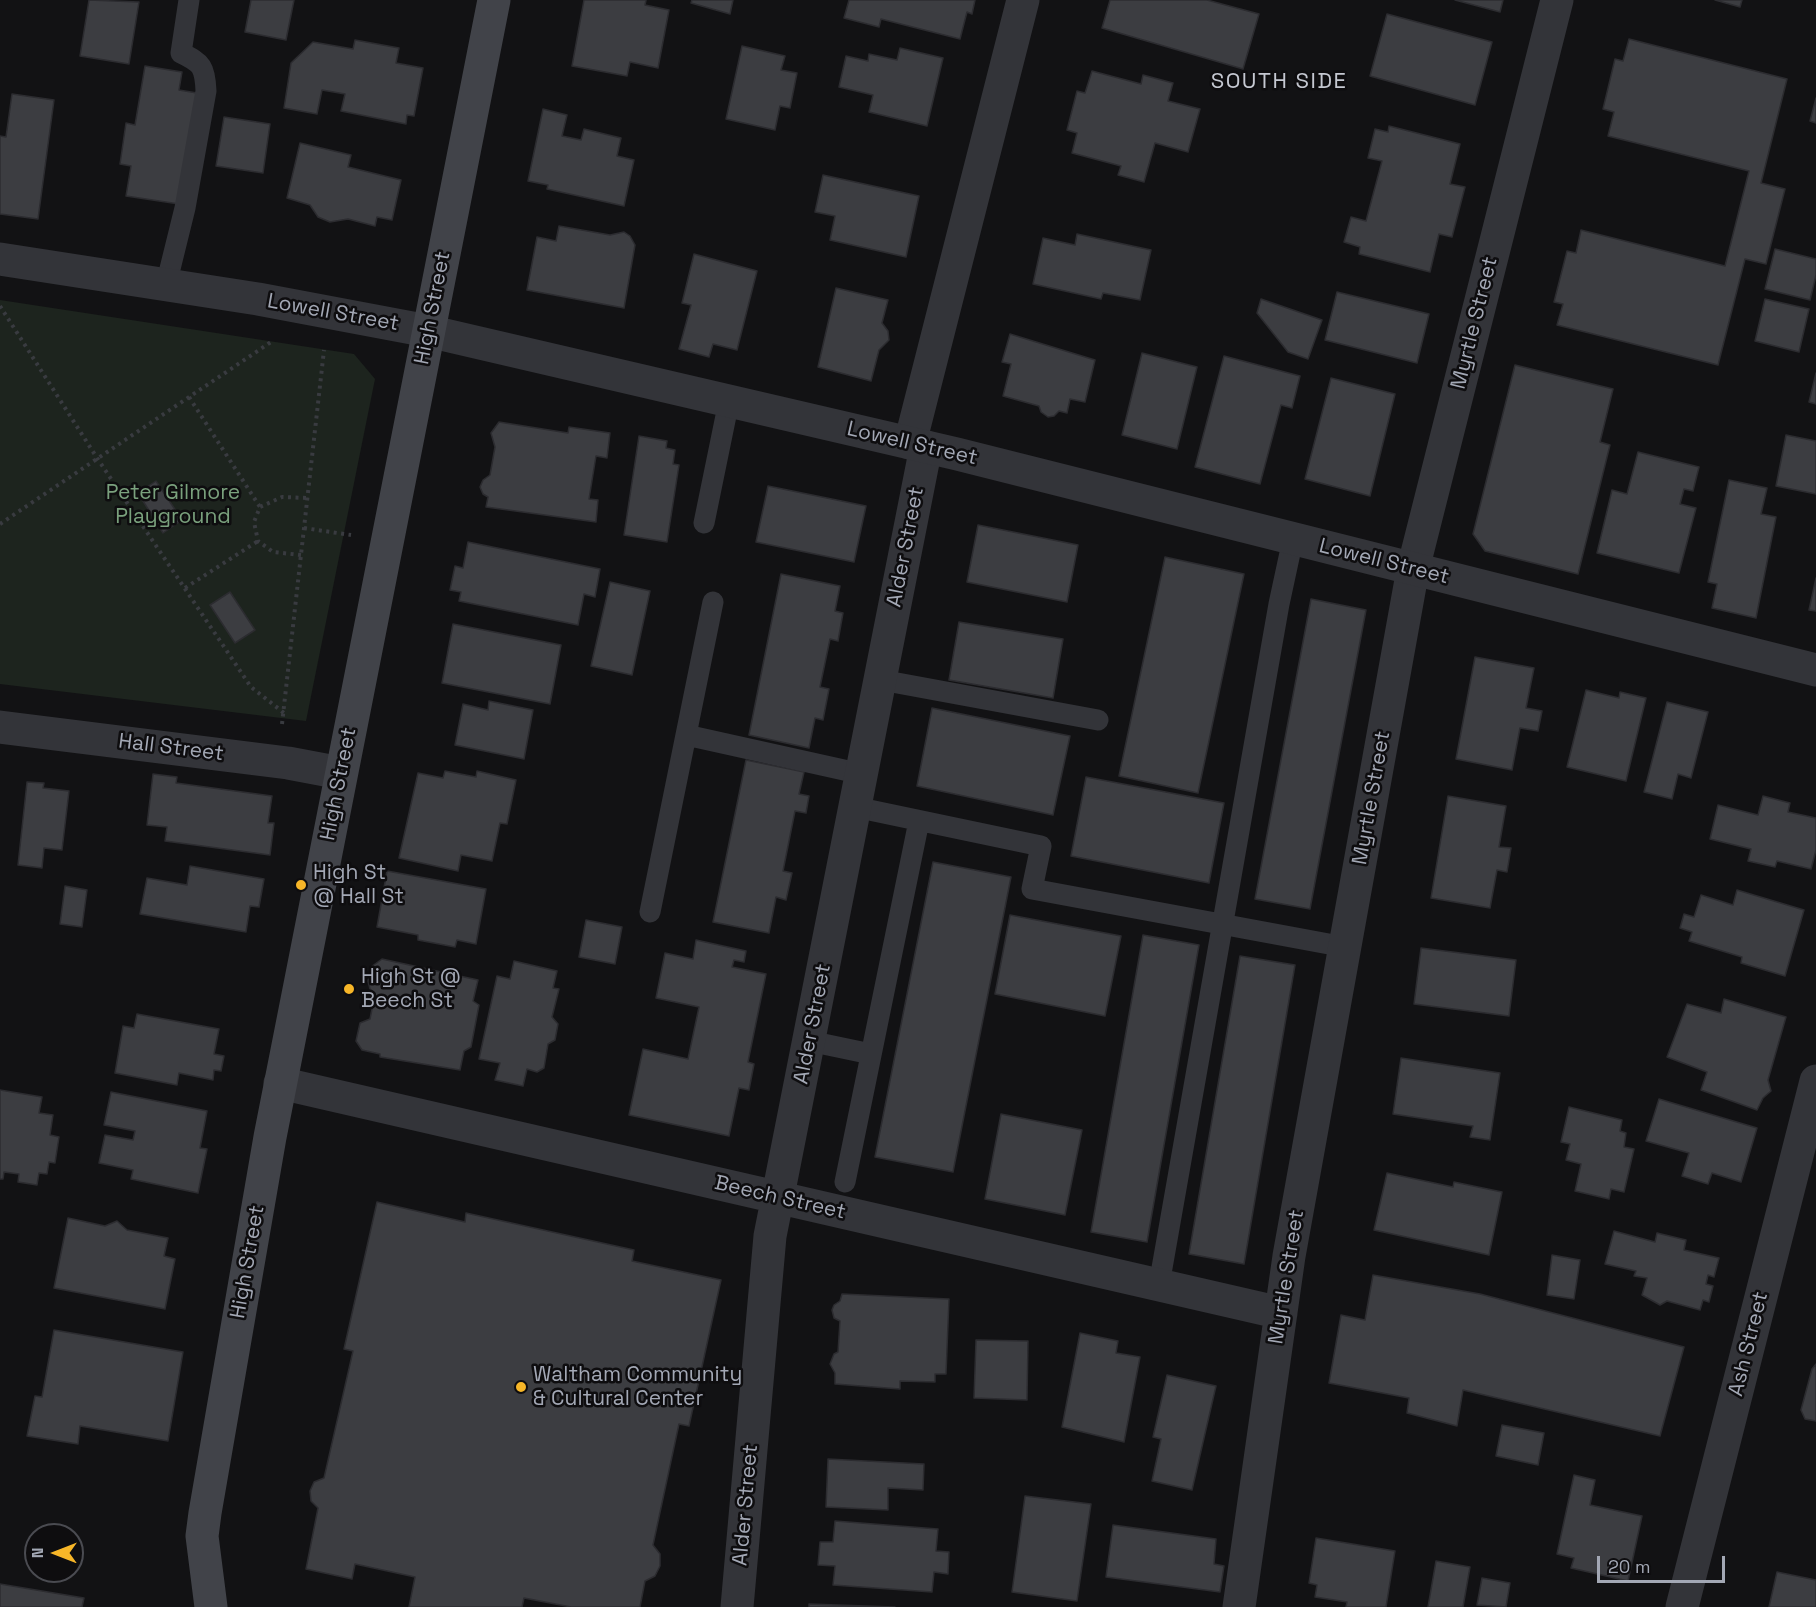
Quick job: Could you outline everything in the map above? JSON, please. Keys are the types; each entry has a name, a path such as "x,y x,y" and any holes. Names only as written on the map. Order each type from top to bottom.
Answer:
{"main road":[{"name":"High Street","path":"211,1607 202,1536 205,1513 280,1083 494,0"}],"street":[{"name":"Alder Street","path":"737,1607 766,1269 778,1198 881,680 918,445 1023,0"},
{"name":"Myrtle Street","path":"1239,1607 1281,1313 1413,569 1557,0"},
{"name":"Lowell Street","path":"0,259 347,314 428,331 918,445 1816,670"},
{"name":"Hall Street","path":"0,727 288,763 342,773"},
{"name":"Ash Street","path":"1682,1607 1816,1081"},
{"name":"Beech Street","path":"280,1083 1281,1313"}],"lane":[{"path":"166,285 185,208 206,91 205,74 199,62 181,53 189,0"},
{"path":"704,523 729,401"},
{"path":"1159,1285 1279,604 1293,539"},
{"path":"650,912 713,602"},
{"path":"881,680 1098,720"},
{"path":"686,735 862,774"},
{"path":"855,807 1041,846 1032,889 1345,947"},
{"path":"845,1182 919,820"},
{"path":"809,1041 871,1054"}],"path":[{"path":"0,306 97,458 251,687 284,713"},
{"path":"0,524 277,338"},
{"path":"282,726 324,349"},
{"path":"189,397 260,507"},
{"path":"301,555 273,552 258,541 254,522 260,507 282,497 308,498"},
{"path":"304,528 358,536"},
{"path":"185,588 258,541"}],"green space":[{"name":"Peter Gilmore Playground","path":"0,300 354,354 375,379 306,721 0,684"}],"building":[{"path":"89,0 139,2 129,64 80,56"},
{"path":"251,0 294,0 286,40 245,32"},
{"path":"584,0 646,0 645,5 669,10 658,68 630,62 627,76 572,66"},
{"path":"692,0 733,0 730,14 691,3"},
{"path":"849,0 975,0 972,14 967,12 960,39 881,19 879,27 844,18"},
{"path":"1110,0 1207,0 1259,14 1243,69 1102,28"},
{"path":"1455,0 1503,0 1500,12"},
{"path":"1715,0 1742,0 1740,7"},
{"path":"1387,14 1492,42 1475,105 1370,76"},
{"path":"1629,39 1787,79 1761,183 1785,189 1766,264 1745,259 1718,365 1557,325 1563,304 1554,302 1567,251 1576,253 1581,230 1725,266 1749,171 1608,136 1614,112 1603,109 1615,59 1623,61"},
{"path":"355,40 399,48 396,63 423,68 414,116 407,115 406,124 341,111 345,94 322,90 317,114 284,108 291,63 313,42 353,49"},
{"path":"742,46 785,56 781,70 797,73 790,108 780,106 775,130 726,119"},
{"path":"900,48 943,58 927,126 869,112 873,95 839,87 846,56 868,61 869,54 897,60"},
{"path":"145,66 182,72 179,90 197,93 179,204 126,196 131,166 120,164 126,123 135,125"},
{"path":"1092,71 1141,84 1143,75 1173,83 1168,101 1200,109 1188,152 1155,143 1144,182 1118,175 1121,166 1072,153 1077,133 1067,130 1077,91 1085,93"},
{"path":"12,94 54,100 38,219 0,214 0,136 6,137"},
{"path":"1816,98 1816,123 1810,121"},
{"path":"543,109 567,115 562,136 581,140 584,129 621,138 617,156 634,160 624,206 547,189 548,185 528,181"},
{"path":"224,117 270,124 263,173 216,166"},
{"path":"1389,126 1460,144 1450,184 1465,187 1452,237 1439,234 1430,272 1359,254 1360,247 1344,242 1351,217 1366,221 1382,161 1368,158 1375,129 1388,132"},
{"path":"300,143 351,155 348,167 401,180 392,220 377,217 375,226 348,219 330,222 318,217 310,205 287,198"},
{"path":"823,175 919,196 906,257 830,240 835,216 815,212"},
{"path":"559,226 610,235 624,232 630,236 635,245 624,308 527,290 537,237 556,241"},
{"path":"1077,234 1151,250 1140,300 1103,293 1101,299 1033,284 1043,238 1075,245"},
{"path":"1775,249 1816,259 1816,275 1810,300 1765,289"},
{"path":"694,254 757,271 737,350 713,344 709,357 679,349 691,305 682,303"},
{"path":"836,288 888,300 882,323 888,331 889,340 879,350 871,381 818,367"},
{"path":"1337,292 1429,314 1417,363 1325,340"},
{"path":"1261,299 1322,320 1308,359 1288,352 1257,313"},
{"path":"1765,299 1809,309 1799,352 1755,341"},
{"path":"1010,334 1095,360 1085,402 1070,399 1067,413 1059,411 1054,416 1048,417 1041,412 1039,406 1003,396 1011,364 1002,362"},
{"path":"1142,353 1197,367 1177,449 1122,435"},
{"path":"1224,356 1300,376 1292,408 1281,405 1260,484 1195,467"},
{"path":"1515,365 1613,389 1600,442 1610,445 1578,574 1485,551 1473,534"},
{"path":"1816,373 1816,404 1809,402"},
{"path":"1331,378 1395,394 1370,496 1305,479"},
{"path":"499,422 568,433 569,427 610,433 607,458 596,456 589,499 598,500 596,522 486,507 488,497 483,494 480,487 483,480 490,475 495,447 491,433"},
{"path":"1786,435 1816,441 1816,494 1776,486"},
{"path":"639,436 667,441 666,448 675,450 673,464 679,465 667,542 624,535"},
{"path":"1638,452 1699,467 1693,491 1684,489 1680,504 1696,508 1679,573 1597,553 1612,490 1627,494"},
{"path":"1729,480 1767,488 1761,514 1776,517 1756,618 1712,608 1717,584 1708,582"},
{"path":"156,481 182,520 163,533 138,493"},
{"path":"768,486 866,506 854,562 756,542"},
{"path":"978,525 1078,545 1067,602 967,582"},
{"path":"468,542 600,569 595,597 584,594 578,625 459,601 461,592 450,590 455,566 463,568"},
{"path":"1165,557 1244,574 1198,793 1119,776"},
{"path":"781,574 840,586 835,611 843,613 838,641 830,639 820,687 829,689 823,720 815,718 809,748 749,735"},
{"path":"1816,578 1816,611 1809,610"},
{"path":"610,582 650,591 632,675 591,666"},
{"path":"230,592 255,630 235,643 210,605"},
{"path":"1311,599 1366,610 1310,909 1255,899"},
{"path":"959,622 1063,639 1053,698 949,680"},
{"path":"453,624 561,645 550,704 442,683"},
{"path":"1475,657 1534,668 1526,708 1542,711 1538,731 1520,728 1512,770 1456,759"},
{"path":"1586,690 1619,698 1620,692 1646,698 1626,781 1567,767"},
{"path":"489,701 533,710 524,759 455,745 463,704 488,710"},
{"path":"1667,702 1708,712 1691,778 1678,774 1672,799 1644,792"},
{"path":"932,708 1070,736 1053,815 917,786"},
{"path":"746,760 804,772 799,794 809,796 806,813 795,811 783,871 792,873 786,900 776,897 769,933 713,922"},
{"path":"445,771 476,777 477,771 516,780 507,824 500,823 492,861 461,855 458,871 399,858 418,773 443,778"},
{"path":"153,774 177,777 176,783 272,796 268,823 274,823 270,855 165,841 167,827 147,825"},
{"path":"1086,777 1224,803 1209,883 1071,856"},
{"path":"27,782 44,783 43,788 69,791 62,850 44,848 42,868 18,865"},
{"path":"1448,796 1506,806 1499,847 1511,848 1507,872 1497,870 1490,908 1431,898"},
{"path":"1763,796 1790,803 1788,812 1816,818 1816,850 1811,869 1777,861 1775,867 1748,861 1751,849 1710,839 1718,805 1758,815"},
{"path":"933,862 1011,877 953,1172 875,1157"},
{"path":"190,866 264,879 259,907 250,906 246,932 140,914 147,878 187,885"},
{"path":"387,871 486,889 476,944 457,940 455,947 418,940 418,935 377,927"},
{"path":"65,886 87,890 82,927 60,924"},
{"path":"1737,890 1804,910 1785,976 1741,963 1742,957 1689,941 1692,932 1680,928 1684,914 1694,917 1701,895 1733,905"},
{"path":"1010,915 1121,936 1105,1016 995,994"},
{"path":"586,920 622,927 615,964 579,957"},
{"path":"1143,935 1199,945 1147,1242 1091,1232"},
{"path":"696,940 746,951 744,962 734,960 732,967 766,974 748,1062 754,1064 749,1090 739,1088 729,1136 629,1115 643,1049 688,1059 699,1007 656,998 665,953 693,959"},
{"path":"1421,948 1516,960 1509,1016 1414,1004"},
{"path":"1240,956 1295,965 1244,1264 1189,1254"},
{"path":"382,959 478,980 473,1001 479,1005 471,1047 464,1051 460,1070 380,1057 380,1054 362,1050 356,1041 360,1023 370,1019 375,994 370,989 368,981 371,967"},
{"path":"514,961 557,971 553,988 559,989 552,1017 558,1024 555,1040 548,1044 544,1068 537,1072 527,1069 523,1086 495,1080 500,1063 479,1059 497,976 510,979"},
{"path":"1724,999 1786,1017 1768,1080 1771,1091 1763,1098 1757,1110 1701,1090 1707,1072 1667,1057 1687,1004 1721,1013"},
{"path":"137,1014 219,1029 214,1054 224,1056 221,1071 214,1070 213,1080 179,1073 177,1085 115,1073 123,1026 134,1028"},
{"path":"1401,1058 1500,1073 1490,1140 1470,1137 1473,1126 1393,1114"},
{"path":"0,1090 42,1097 39,1113 53,1115 50,1135 59,1137 55,1163 49,1162 47,1174 39,1173 37,1185 18,1182 19,1174 4,1172 3,1179 0,1179"},
{"path":"111,1092 207,1111 200,1148 207,1149 198,1193 131,1179 133,1170 99,1163 105,1135 133,1140 135,1131 104,1125"},
{"path":"1659,1099 1757,1128 1741,1182 1712,1173 1708,1184 1682,1176 1689,1153 1646,1141"},
{"path":"1569,1107 1622,1120 1620,1131 1626,1133 1624,1147 1634,1149 1624,1192 1611,1189 1609,1199 1575,1191 1581,1164 1566,1160 1570,1144 1561,1142"},
{"path":"1001,1114 1082,1130 1065,1215 985,1199"},
{"path":"1387,1173 1453,1187 1454,1182 1502,1192 1489,1255 1374,1230"},
{"name":"Waltham Community & Cultural Center","path":"377,1202 465,1222 466,1213 634,1250 632,1261 721,1280 689,1426 679,1424 653,1545 660,1554 660,1566 655,1576 645,1581 640,1607 571,1607 524,1598 522,1607 409,1607 415,1577 355,1564 352,1579 306,1569 318,1508 311,1501 310,1491 314,1482 324,1478 353,1351 344,1349"},
{"path":"68,1218 105,1226 117,1221 127,1230 168,1238 164,1256 175,1259 165,1309 54,1288"},
{"path":"1614,1231 1655,1242 1657,1233 1686,1240 1684,1250 1719,1258 1714,1277 1708,1275 1706,1284 1713,1286 1709,1302 1703,1300 1700,1310 1667,1301 1660,1305 1642,1295 1647,1278 1634,1276 1636,1271 1605,1264"},
{"path":"1552,1255 1580,1260 1574,1299 1547,1295"},
{"path":"1373,1275 1480,1294 1684,1347 1660,1436 1463,1390 1457,1426 1407,1413 1409,1398 1329,1383 1341,1315 1365,1320"},
{"path":"842,1294 949,1299 946,1374 935,1374 935,1382 900,1381 900,1389 835,1384 835,1373 830,1364 834,1354 838,1352 840,1321 834,1318 832,1310 834,1305 840,1301"},
{"path":"54,1330 183,1352 168,1441 80,1426 78,1444 27,1436 35,1396 42,1397"},
{"path":"1080,1333 1118,1341 1116,1353 1140,1357 1124,1442 1062,1427"},
{"path":"976,1340 1028,1341 1027,1400 974,1398"},
{"path":"1816,1364 1816,1421 1805,1419 1801,1410 1812,1369"},
{"path":"1167,1375 1216,1386 1192,1490 1152,1481 1161,1439 1153,1437"},
{"path":"1502,1425 1544,1433 1538,1465 1496,1456"},
{"path":"828,1459 924,1464 923,1490 888,1488 888,1510 826,1507"},
{"path":"1574,1475 1595,1480 1590,1505 1642,1516 1628,1581 1571,1568 1574,1558 1557,1554"},
{"path":"1025,1496 1091,1504 1077,1601 1012,1592"},
{"path":"835,1521 938,1529 936,1551 949,1552 948,1574 934,1572 932,1592 833,1585 835,1566 818,1565 820,1542 833,1542"},
{"path":"1113,1525 1216,1539 1214,1564 1224,1566 1220,1592 1106,1577"},
{"path":"1316,1538 1395,1551 1386,1607 1346,1607 1347,1602 1315,1597 1317,1585 1309,1583"},
{"path":"1436,1561 1470,1567 1463,1607 1428,1607"},
{"path":"1777,1572 1816,1580 1816,1607 1769,1607"},
{"path":"1482,1578 1510,1583 1506,1607 1477,1605"},
{"path":"0,1584 84,1598 82,1607 0,1607"},
{"path":"809,1604 895,1607 809,1607"}],"place":[{"name":"High St @ Hall St","path":"301,885"},
{"name":"High St @ Beech St","path":"349,989"},
{"name":"Waltham Community & Cultural Center","path":"521,1387"}],"district":[{"name":"SOUTH SIDE","path":"1279,82"}]}
